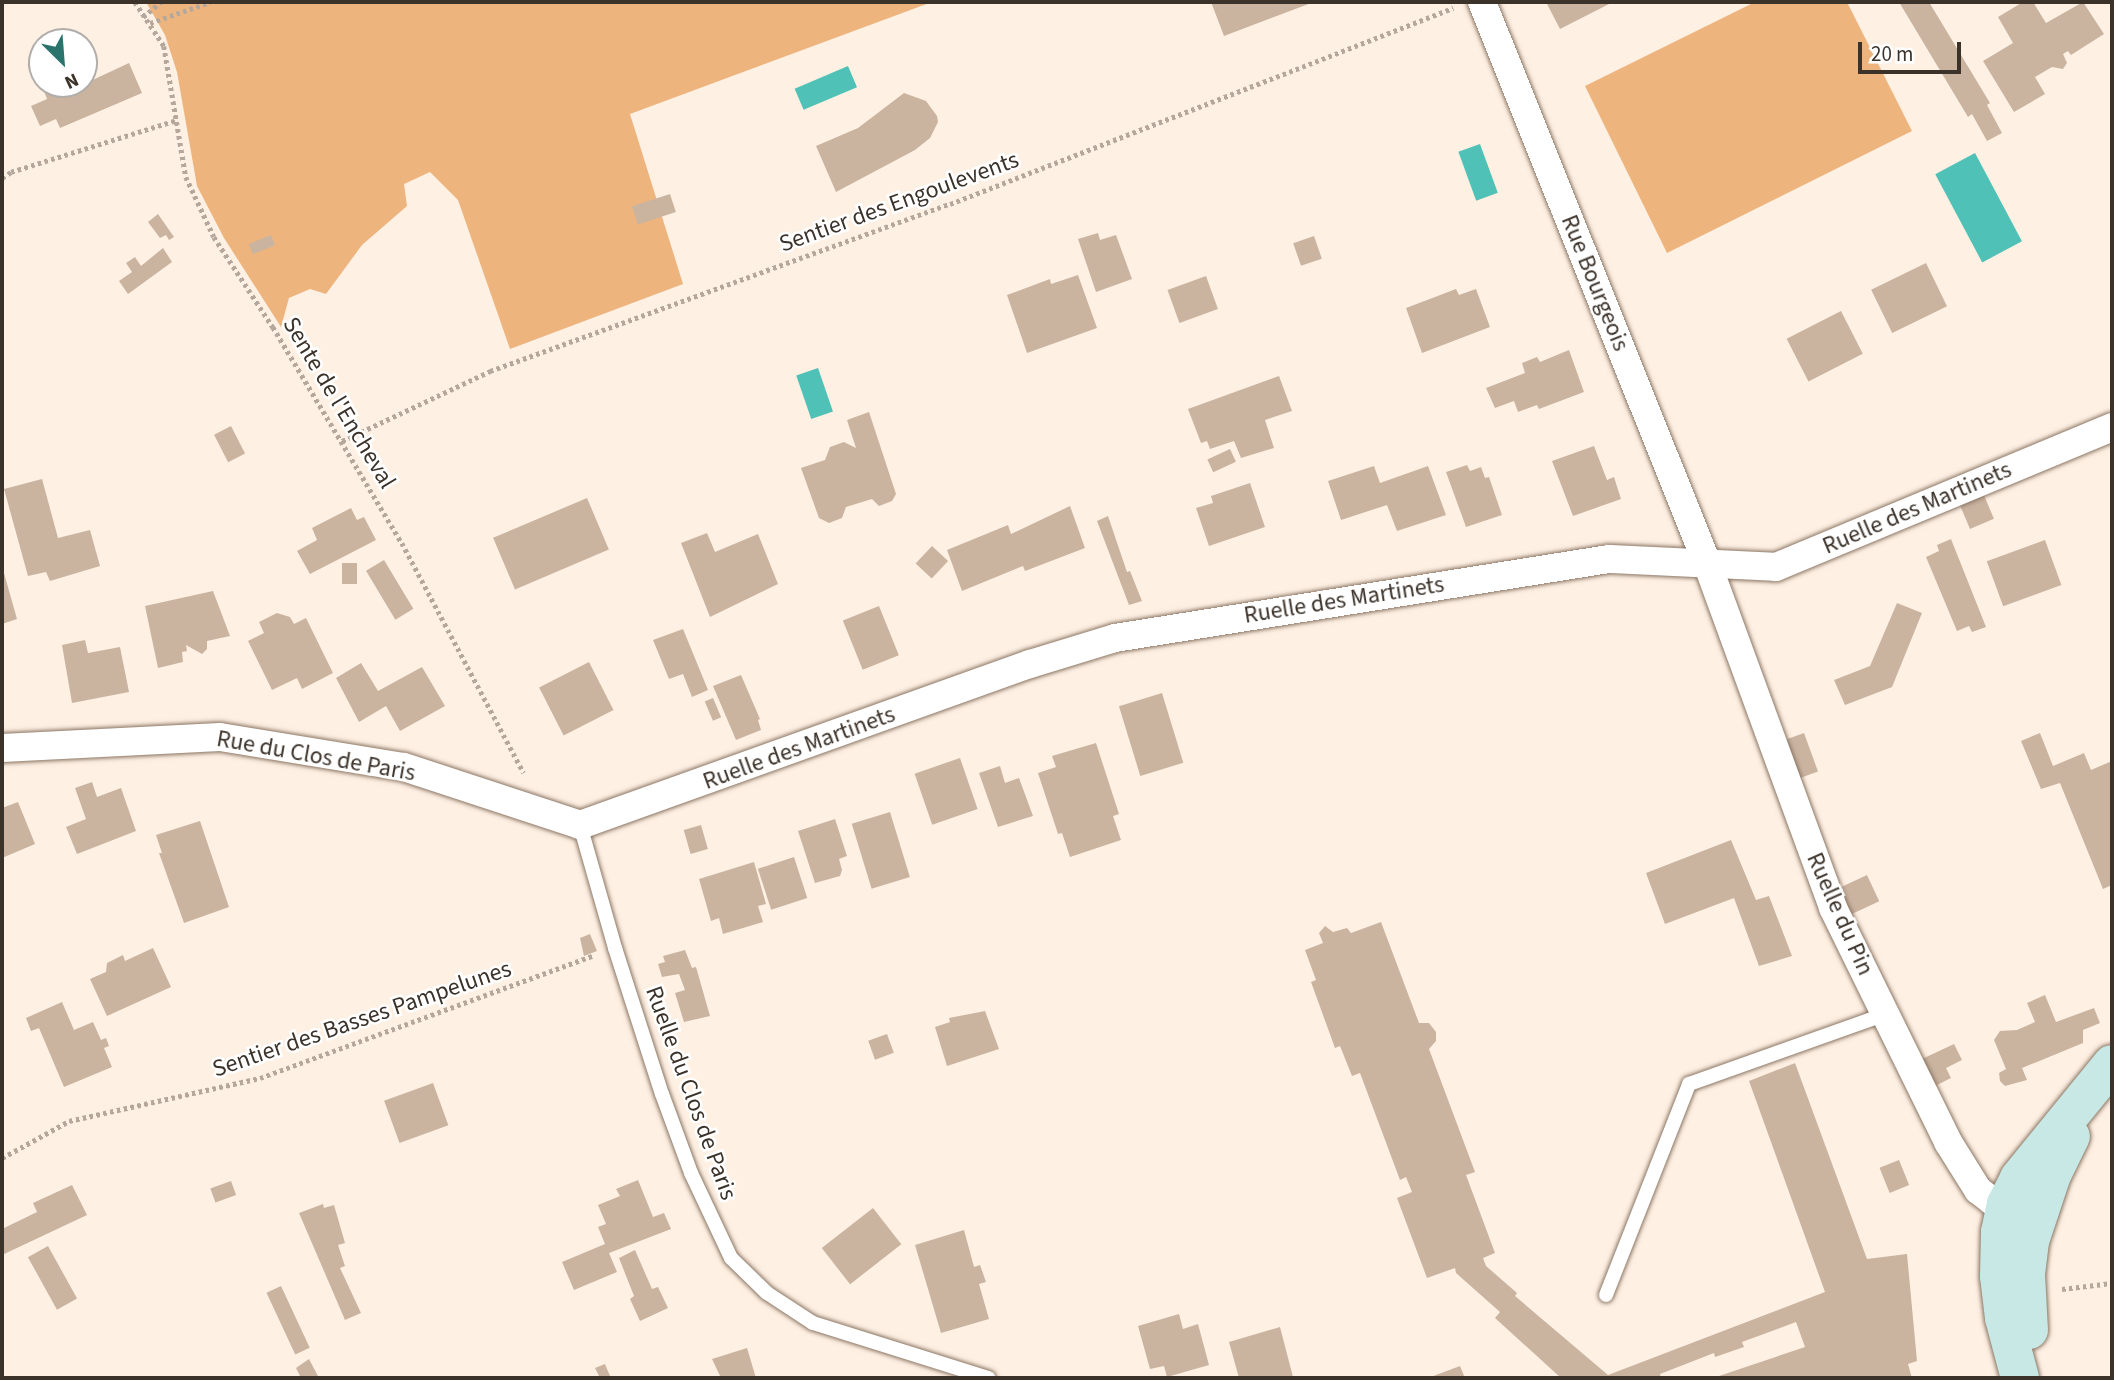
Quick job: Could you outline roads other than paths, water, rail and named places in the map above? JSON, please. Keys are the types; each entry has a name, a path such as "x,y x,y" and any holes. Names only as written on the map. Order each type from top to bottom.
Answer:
{"main road":[{"path":"2022,1374 2030,1241 2021,1213 2019,1178 2108,1070"},
{"path":"2021,1213 2000,1232 1999,1276 2004,1318 2022,1374"}],"street":[{"name":"Rue Bourgeois","path":"1470,4 1707,564"},
{"name":"Ruelle des Martinets","path":"580,825 1030,664 1115,638 1609,559 1776,567 2112,427"},
{"name":"Ruelle du Pin","path":"1707,564 1833,908 1948,1142 1978,1190 2021,1213"},
{"name":"Rue du Clos de Paris","path":"2,748 220,737 404,767 580,825"}],"lane":[{"name":"Ruelle du Clos de Paris","path":"580,825 615,948 691,1173 731,1258 767,1293 813,1323 989,1378"},
{"path":"1606,1295 1689,1084 1886,1014"}],"water":[{"path":"848,66 857,87 804,110 795,89"},
{"path":"1480,144 1498,193 1476,201 1458,152"},
{"path":"1975,153 2022,241 1982,262 1935,174"},
{"path":"818,368 833,411 811,419 796,375"}]}
